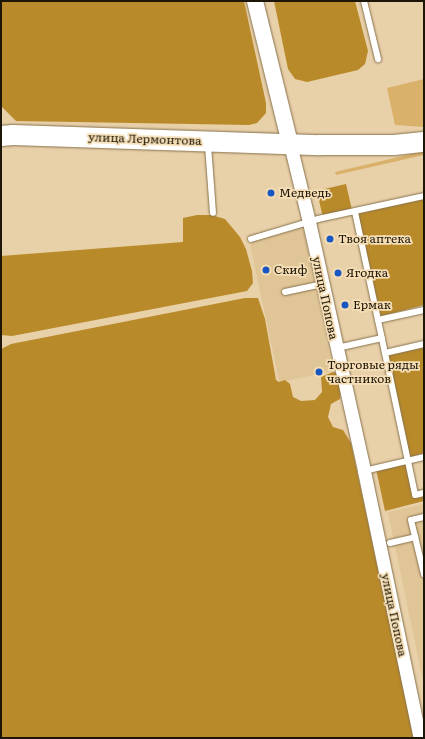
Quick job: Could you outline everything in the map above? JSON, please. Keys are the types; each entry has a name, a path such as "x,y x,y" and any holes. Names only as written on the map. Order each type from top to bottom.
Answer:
{"main road":[{"name":"улица Лермонтова","path":"1,136 13,135 290,144 394,145 424,142"}],"street":[{"name":"улица Попова","path":"255,1 309,222 419,713 420,738"}],"lane":[{"path":"364,1 378,59"},
{"path":"208,141 213,213"},
{"path":"251,238 309,222 424,196"},
{"path":"355,212 415,495 424,493"},
{"path":"285,292 322,284"},
{"path":"378,320 424,310"},
{"path":"336,348 382,338"},
{"path":"385,353 424,344"},
{"path":"364,471 424,457"},
{"path":"424,517 411,520 424,574"},
{"path":"390,543 415,537"}],"shaded area":[{"path":"1,1 244,1 266,103 266,113 257,123 249,125 16,121 1,106"},
{"path":"274,1 355,1 368,51 365,64 358,70 307,82 295,79 288,69"},
{"path":"424,79 424,127 395,125 387,88"},
{"path":"424,151 424,155 336,175 335,172"},
{"path":"346,184 352,210 323,217 317,191"},
{"path":"424,199 424,305 381,316 356,214"},
{"path":"197,215 211,215 225,219 240,237 246,249 252,271 253,283 247,291 12,336 1,335 1,256 183,242 183,218"},
{"path":"302,224 333,371 279,382 248,235"},
{"path":"245,298 258,298 265,319 276,380 279,382 285,380 290,384 293,397 301,401 315,400 322,392 321,377 333,372 338,374 341,389 340,399 331,404 328,417 333,427 343,430 351,443 414,738 1,738 1,349 11,344"},
{"path":"424,347 424,453 410,457 387,355"},
{"path":"405,463 413,497 424,495 424,501 385,511 376,469"},
{"path":"424,504 424,686 388,512"}],"place":[{"name":"Медведь","path":"271,193"},
{"name":"Твоя аптека","path":"330,239"},
{"name":"Скиф","path":"266,270"},
{"name":"Ягодка","path":"338,273"},
{"name":"Ермак","path":"345,305"},
{"name":"Торговые ряды частников","path":"319,372"}]}
